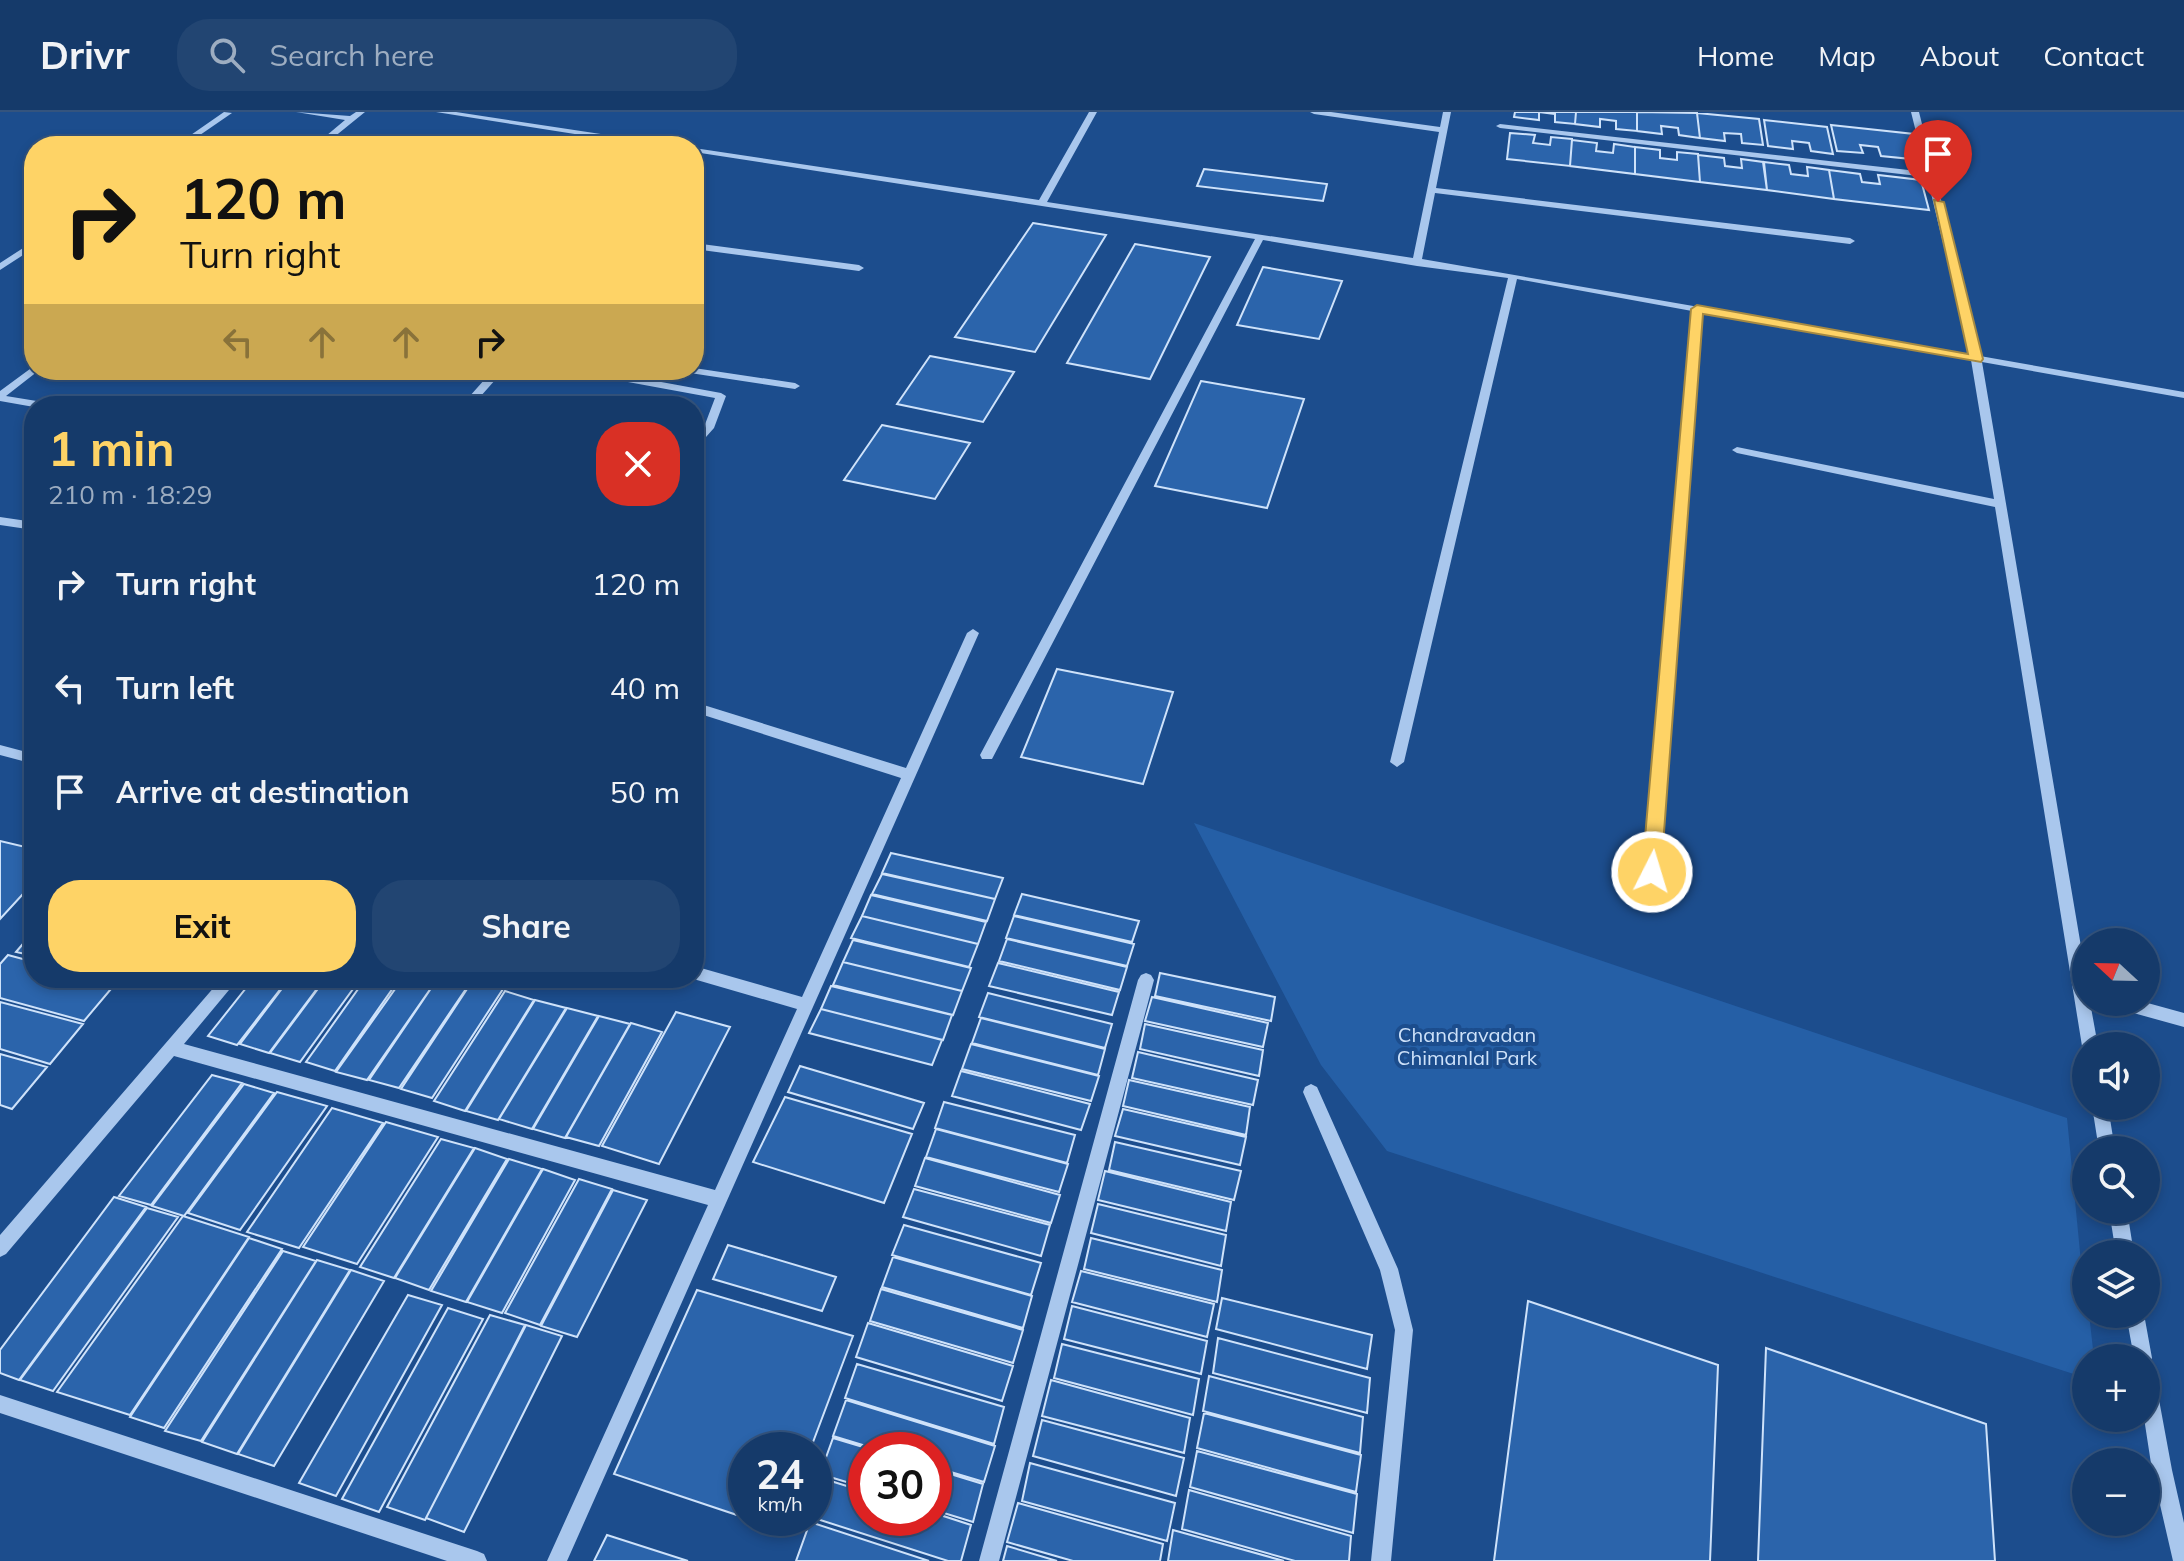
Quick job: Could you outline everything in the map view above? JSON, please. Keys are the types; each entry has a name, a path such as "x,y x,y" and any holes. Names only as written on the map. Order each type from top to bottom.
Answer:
{"street":[{"path":"300,112 352,119"},
{"path":"331,136 361,112"},
{"path":"440,112 600,136"},
{"path":"1042,203 1093,112"},
{"path":"1314,112 1444,130"},
{"path":"1417,263 1447,112"},
{"path":"1915,112 1976,359 2072,928"},
{"path":"194,136 228,113"},
{"path":"1500,126 1932,175"},
{"path":"704,152 1513,276 2184,395"},
{"path":"1432,190 1850,241"},
{"path":"987,755 1259,239"},
{"path":"704,247 859,268"},
{"path":"0,267 24,251"},
{"path":"1397,762 1513,276"},
{"path":"1652,872 1697,309"},
{"path":"704,372 795,386"},
{"path":"0,397 24,377"},
{"path":"475,396 490,380"},
{"path":"634,380 721,396 704,433"},
{"path":"0,397 24,401"},
{"path":"1737,450 1999,504"},
{"path":"0,521 24,525"},
{"path":"557,1561 973,633"},
{"path":"704,710 910,775"},
{"path":"0,750 24,756"},
{"path":"704,976 808,1005"},
{"path":"989,1561 1146,980"},
{"path":"0,1248 222,988"},
{"path":"2160,1013 2184,1020"},
{"path":"171,1048 720,1200"},
{"path":"1311,1092 1389,1269 1404,1330 1381,1561"},
{"path":"0,1404 477,1561"},
{"path":"2155,1432 2183,1561"}],"green space":[{"name":"Chandravadan Chimanlal Park","path":"1194,823 2067,1118 2072,1170 2072,1224 2077,1224 2079,1240 2072,1240 2072,1328 2091,1328 2092,1344 2072,1344 2072,1373 1387,1151 1321,1065"}],"building":[{"path":"1515,112 1539,112 1539,120 1514,117"},
{"path":"1539,112 1576,112 1575,124 1555,122 1555,114"},
{"path":"1576,112 1637,112 1637,131 1616,129 1616,121 1600,119 1600,127 1575,124"},
{"path":"1637,112 1697,113 1700,138 1679,135 1678,128 1661,126 1662,134 1637,131"},
{"path":"1697,113 1759,119 1763,145 1742,143 1741,134 1724,133 1725,141 1700,138"},
{"path":"1764,120 1827,127 1833,154 1811,151 1809,143 1792,141 1793,149 1768,146"},
{"path":"1831,125 1914,134 1922,160 1881,156 1878,147 1860,145 1863,153 1837,151"},
{"path":"1510,133 1535,135 1533,143 1550,145 1551,137 1572,139 1570,166 1507,159"},
{"path":"1572,140 1597,143 1596,151 1613,153 1614,144 1635,147 1635,174 1570,166"},
{"path":"1635,147 1660,150 1660,158 1677,160 1677,152 1698,154 1700,182 1635,174"},
{"path":"1698,155 1724,158 1725,166 1742,168 1741,159 1763,162 1767,190 1700,182"},
{"path":"1764,162 1789,165 1791,174 1808,176 1807,167 1829,170 1834,199 1767,190"},
{"path":"1204,169 1327,184 1323,201 1197,186"},
{"path":"1829,170 1860,174 1862,182 1880,184 1878,175 1921,180 1929,210 1834,199"},
{"path":"1033,223 1106,235 1035,352 955,337"},
{"path":"1135,244 1210,257 1150,379 1067,363"},
{"path":"1263,267 1342,281 1319,339 1237,325"},
{"path":"930,356 1014,372 983,422 897,404"},
{"path":"1201,381 1304,399 1267,508 1155,486"},
{"path":"882,425 970,443 935,499 844,480"},
{"path":"1057,669 1173,692 1143,784 1021,757"},
{"path":"0,841 24,847 24,893 0,919"},
{"path":"891,853 1003,878 995,899 882,873"},
{"path":"882,874 995,899 987,921 872,894"},
{"path":"1022,894 1139,921 1132,942 1014,915"},
{"path":"871,895 986,922 978,944 862,916"},
{"path":"862,916 978,944 969,967 851,938"},
{"path":"1014,916 1134,944 1127,966 1006,938"},
{"path":"1007,939 1127,967 1120,990 999,961"},
{"path":"853,940 971,968 962,991 843,962"},
{"path":"24,943 24,954 16,952"},
{"path":"8,955 24,959 24,988 112,988 84,1021 0,998 0,964"},
{"path":"843,962 962,991 953,1015 833,985"},
{"path":"998,963 1119,992 1112,1015 989,986"},
{"path":"1160,973 1275,997 1271,1021 1155,996"},
{"path":"831,986 952,1015 943,1040 821,1009"},
{"path":"246,988 281,988 237,1045 208,1036"},
{"path":"282,988 318,988 269,1053 240,1044"},
{"path":"319,988 354,988 300,1062 270,1053"},
{"path":"359,988 393,988 335,1071 306,1062"},
{"path":"396,988 431,988 367,1080 336,1072"},
{"path":"431,988 467,988 399,1088 369,1080"},
{"path":"468,988 503,989 432,1098 401,1089"},
{"path":"505,991 534,1000 465,1111 434,1101"},
{"path":"988,993 1112,1024 1105,1048 979,1017"},
{"path":"1152,997 1268,1023 1263,1047 1145,1021"},
{"path":"535,1000 566,1008 498,1120 466,1111"},
{"path":"0,1002 83,1024 50,1064 0,1049"},
{"path":"567,1008 598,1016 532,1129 499,1119"},
{"path":"821,1009 942,1040 932,1065 809,1033"},
{"path":"676,1012 730,1027 659,1164 602,1146"},
{"path":"599,1016 630,1024 565,1138 533,1129"},
{"path":"981,1018 1105,1049 1098,1075 972,1043"},
{"path":"631,1023 662,1032 599,1146 566,1137"},
{"path":"1145,1024 1263,1050 1259,1076 1140,1049"},
{"path":"971,1044 1099,1076 1091,1101 962,1069"},
{"path":"1138,1052 1258,1080 1253,1105 1132,1078"},
{"path":"0,1054 47,1067 12,1109 0,1105"},
{"path":"800,1066 924,1103 913,1129 788,1092"},
{"path":"961,1071 1090,1104 1081,1130 952,1096"},
{"path":"212,1075 242,1083 151,1205 119,1196"},
{"path":"1129,1080 1250,1107 1246,1135 1123,1106"},
{"path":"244,1084 274,1093 184,1216 152,1206"},
{"path":"277,1092 327,1106 240,1230 188,1213"},
{"path":"785,1097 912,1134 884,1203 753,1162"},
{"path":"944,1102 1075,1135 1067,1163 935,1128"},
{"path":"332,1108 383,1123 299,1248 247,1232"},
{"path":"1123,1109 1246,1137 1240,1165 1115,1136"},
{"path":"386,1122 438,1137 357,1264 303,1247"},
{"path":"936,1129 1068,1164 1059,1192 926,1157"},
{"path":"441,1139 474,1148 394,1278 360,1267"},
{"path":"1115,1142 1241,1171 1234,1200 1109,1170"},
{"path":"475,1148 507,1159 429,1290 395,1278"},
{"path":"925,1158 1060,1195 1051,1223 915,1186"},
{"path":"509,1159 542,1169 466,1302 431,1291"},
{"path":"543,1169 575,1180 502,1313 467,1302"},
{"path":"1105,1171 1231,1202 1226,1231 1098,1200"},
{"path":"579,1179 612,1189 540,1325 505,1313"},
{"path":"914,1189 1050,1225 1041,1256 903,1217"},
{"path":"613,1190 647,1200 577,1337 541,1326"},
{"path":"114,1197 146,1207 19,1380 0,1373 0,1350"},
{"path":"1098,1204 1226,1235 1221,1266 1091,1233"},
{"path":"147,1208 178,1217 53,1391 20,1380"},
{"path":"183,1216 249,1237 130,1415 57,1392"},
{"path":"904,1225 1041,1263 1031,1295 892,1255"},
{"path":"249,1238 282,1249 164,1428 130,1417"},
{"path":"1091,1238 1222,1270 1217,1302 1084,1269"},
{"path":"728,1245 836,1277 822,1311 713,1279"},
{"path":"283,1251 316,1261 201,1441 165,1431"},
{"path":"893,1257 1032,1296 1023,1328 882,1287"},
{"path":"317,1260 350,1270 237,1454 202,1442"},
{"path":"351,1270 384,1281 274,1466 238,1454"},
{"path":"1081,1271 1214,1304 1207,1337 1072,1302"},
{"path":"881,1289 1023,1330 1013,1363 870,1321"},
{"path":"697,1290 853,1336 817,1432 728,1432 728,1512 614,1474"},
{"path":"408,1295 442,1305 336,1496 299,1483"},
{"path":"1222,1298 1372,1335 1367,1369 1216,1329"},
{"path":"1528,1301 1718,1365 1710,1561 1494,1561"},
{"path":"1072,1306 1207,1341 1201,1374 1064,1339"},
{"path":"448,1308 483,1319 379,1512 342,1499"},
{"path":"490,1315 525,1325 425,1520 387,1507"},
{"path":"868,1323 1013,1366 1002,1401 856,1357"},
{"path":"526,1325 562,1336 464,1532 426,1518"},
{"path":"1218,1338 1370,1378 1367,1413 1213,1373"},
{"path":"1062,1344 1199,1379 1193,1415 1054,1378"},
{"path":"1766,1348 1986,1424 1995,1561 1758,1561"},
{"path":"857,1364 1004,1407 994,1444 845,1398"},
{"path":"1209,1376 1363,1417 1360,1453 1203,1411"},
{"path":"1051,1380 1190,1418 1184,1453 1042,1416"},
{"path":"846,1400 950,1432 848,1432 848,1441 833,1436"},
{"path":"1204,1413 1361,1455 1356,1492 1197,1448"},
{"path":"1042,1420 1184,1458 1176,1496 1033,1456"},
{"path":"952,1433 995,1446 984,1482 952,1472"},
{"path":"833,1438 848,1442 848,1483 832,1478"},
{"path":"1197,1451 1357,1494 1353,1533 1190,1487"},
{"path":"1030,1463 1175,1503 1167,1541 1022,1501"},
{"path":"952,1475 983,1484 973,1522 952,1516"},
{"path":"832,1481 848,1486 848,1529 832,1524"},
{"path":"1189,1490 1351,1536 1349,1561 1295,1561 1182,1529"},
{"path":"1018,1503 1163,1544 1160,1561 1073,1561 1007,1542"},
{"path":"952,1519 971,1525 961,1561 948,1561 870,1536 952,1536"},
{"path":"832,1529 929,1561 796,1561 805,1536 832,1536"},
{"path":"1173,1530 1284,1561 1168,1561"},
{"path":"607,1535 688,1561 594,1561"},
{"path":"1007,1546 1057,1561 1003,1561"}],"route":[{"path":"1652,872 1697,309 1976,359 1938,202"}]}
